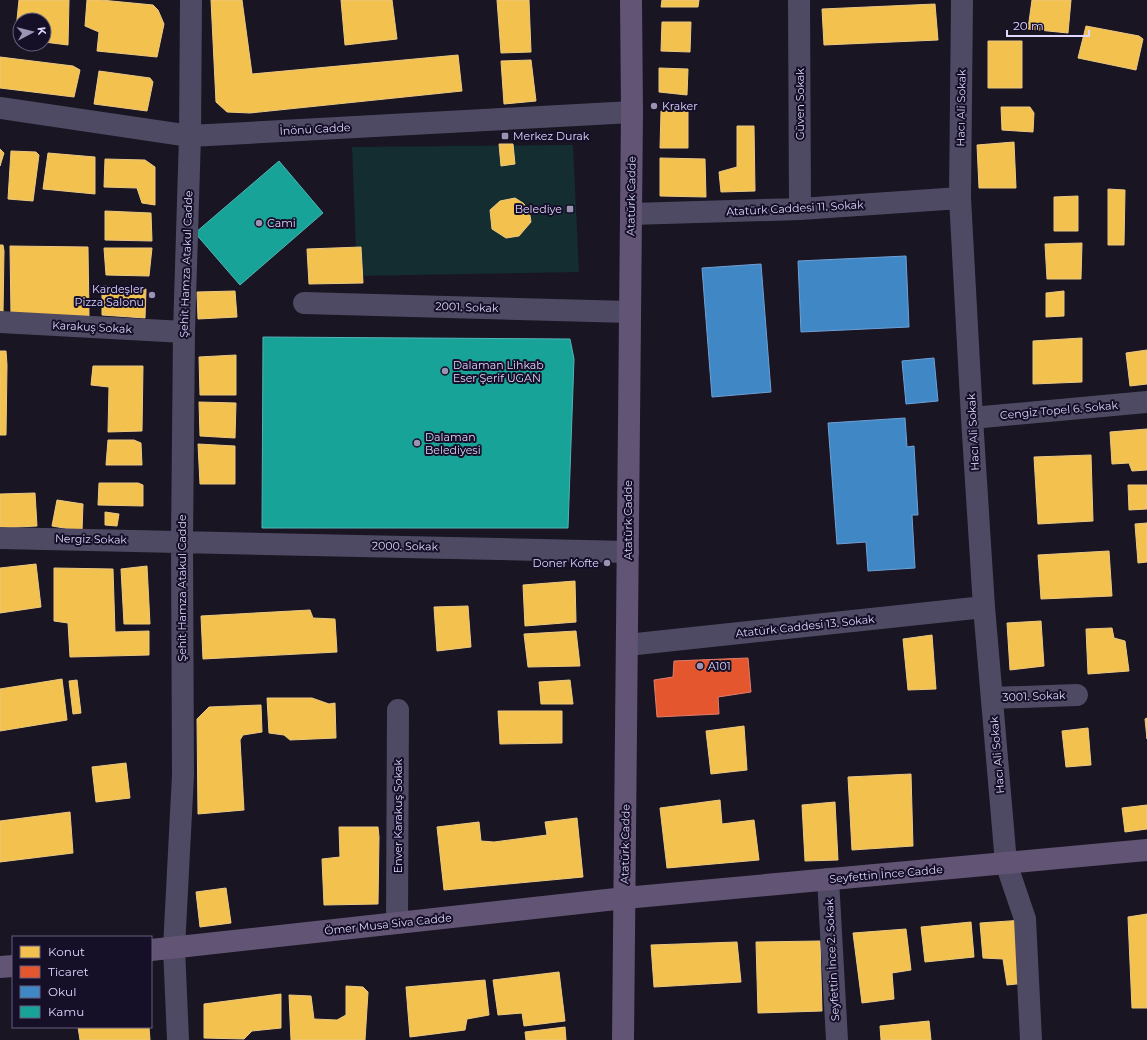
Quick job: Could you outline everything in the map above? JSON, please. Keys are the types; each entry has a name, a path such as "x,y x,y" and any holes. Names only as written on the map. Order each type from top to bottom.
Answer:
{"main road":[{"name":"Atatürk Cadde","path":"623,1040 632,112 631,0"},
{"name":"Seyfettin İnce Cadde","path":"625,898 1147,850"},
{"name":"Ömer Musa Siva Cadde","path":"152,950 625,898"},
{"path":"0,967 12,966"}],"street":[{"name":"Şehit Hamza Atakul Cadde","path":"178,1040 174,948 183,775 182,541 184,332 190,136 191,0"},
{"name":"Güven Sokak","path":"800,0 800,209"},
{"name":"Hacı Ali Sokak","path":"962,0 960,198 984,607 1006,863 1025,919 1031,1040"},
{"name":"İnönü Cadde","path":"0,108 190,136 632,112"},
{"name":"Atatürk Caddesi 11. Sokak","path":"631,214 800,209 960,198"},
{"name":"2001. Sokak","path":"304,302 630,312"},
{"name":"Karakuş Sokak","path":"0,322 184,332"},
{"name":"Cengiz Topel 6. Sokak","path":"972,418 1147,402"},
{"name":"Nergiz Sokak","path":"0,538 182,541"},
{"name":"2000. Sokak","path":"182,541 628,552"},
{"name":"Atatürk Caddesi 13. Sokak","path":"627,645 984,607"},
{"name":"3001. Sokak","path":"992,698 1077,695"},
{"name":"Enver Karakuş Sokak","path":"397,923 398,710"},
{"name":"Seyfettin İnce 2. Sokak","path":"828,879 837,1040"}],"green space":[{"path":"573,145 579,272 357,276 352,147"}],"building: Konut":[{"path":"19,0 69,0 68,45 52,43 52,12 18,12"},
{"path":"87,0 153,5 158,10 164,24 157,57 97,51 99,32 85,26"},
{"path":"211,0 242,0 252,74 458,55 462,91 250,113 227,112 216,102"},
{"path":"341,0 392,0 397,39 345,45"},
{"path":"497,0 529,0 531,52 501,53"},
{"path":"662,0 699,0 698,7 661,7"},
{"path":"1032,0 1071,0 1068,33 1028,29"},
{"path":"935,4 938,40 824,45 822,9"},
{"path":"662,22 691,22 690,52 661,51"},
{"path":"1086,26 1139,36 1143,39 1136,70 1078,58"},
{"path":"988,41 1022,41 1022,88 988,88"},
{"path":"0,57 73,66 80,70 74,97 0,88"},
{"path":"531,60 536,101 504,104 501,61"},
{"path":"659,68 688,69 687,95 659,92"},
{"path":"99,71 150,78 153,82 147,111 94,104"},
{"path":"1001,107 1030,107 1034,113 1033,132 1002,130"},
{"path":"661,111 688,111 688,148 660,148"},
{"path":"737,126 754,126 755,191 721,192 719,172 737,167"},
{"path":"1014,142 1016,188 979,188 977,145"},
{"path":"499,144 513,144 515,164 501,166"},
{"path":"0,149 4,153 0,166"},
{"path":"11,151 36,152 39,155 33,201 8,199"},
{"path":"48,153 95,157 95,194 43,189"},
{"path":"660,158 705,159 706,197 660,196"},
{"path":"105,159 145,160 155,167 155,205 142,203 137,188 104,187"},
{"path":"1108,189 1125,190 1124,245 1108,245"},
{"path":"1078,196 1078,231 1054,231 1054,197"},
{"path":"515,198 529,209 531,222 519,236 506,238 492,229 490,210 500,201"},
{"path":"105,211 151,213 152,241 105,240"},
{"path":"1082,243 1081,279 1047,279 1045,244"},
{"path":"0,245 3,245 4,251 3,314 0,314"},
{"path":"10,246 88,247 89,316 11,315"},
{"path":"361,247 363,283 309,284 307,249"},
{"path":"104,248 152,248 149,276 106,275"},
{"path":"102,286 146,289 145,318 102,315"},
{"path":"235,291 237,317 198,319 197,292"},
{"path":"1064,291 1064,316 1046,317 1046,293"},
{"path":"1082,338 1082,382 1033,384 1033,341"},
{"path":"1147,350 1147,384 1130,386 1126,353"},
{"path":"0,351 6,351 7,365 6,435 0,435"},
{"path":"236,355 236,395 200,395 199,357"},
{"path":"93,366 143,366 142,431 108,432 109,387 91,385"},
{"path":"199,402 236,403 235,438 200,436"},
{"path":"1147,429 1147,470 1132,471 1129,463 1112,464 1110,432"},
{"path":"108,440 134,440 141,443 142,465 106,465"},
{"path":"198,444 235,446 235,484 200,484"},
{"path":"1091,455 1093,521 1038,524 1034,457"},
{"path":"99,483 138,483 143,485 143,506 98,505"},
{"path":"1128,485 1147,485 1147,509 1129,510"},
{"path":"35,493 37,526 0,528 0,494"},
{"path":"57,500 83,504 82,531 52,526"},
{"path":"105,512 119,514 117,526 105,525"},
{"path":"1147,523 1147,562 1138,563 1135,524"},
{"path":"1109,551 1112,596 1041,599 1038,555"},
{"path":"36,564 41,607 0,613 0,568"},
{"path":"147,566 150,624 124,624 121,569"},
{"path":"54,568 113,569 115,632 149,631 149,655 70,657 68,623 54,621"},
{"path":"575,581 576,622 525,626 523,585"},
{"path":"468,606 471,647 437,651 434,607"},
{"path":"310,610 313,618 335,619 337,652 203,659 201,616"},
{"path":"1041,621 1044,666 1010,670 1007,623"},
{"path":"1112,628 1114,638 1125,641 1129,671 1088,674 1086,629"},
{"path":"576,631 580,666 528,667 524,634"},
{"path":"932,635 936,689 908,690 903,639"},
{"path":"62,679 67,720 0,731 0,689"},
{"path":"77,680 81,713 73,714 69,681"},
{"path":"570,680 573,704 541,704 539,682"},
{"path":"267,698 312,698 329,704 335,703 336,738 290,740 284,735 269,733"},
{"path":"261,705 262,732 243,735 240,740 244,810 198,814 197,719 209,707"},
{"path":"498,711 562,711 562,743 500,744"},
{"path":"1147,718 1147,739 1145,719"},
{"path":"744,726 747,770 711,774 706,731"},
{"path":"1088,728 1091,765 1066,767 1062,731"},
{"path":"126,763 130,798 96,802 92,767"},
{"path":"911,774 913,846 852,850 848,777"},
{"path":"720,800 722,824 754,820 759,860 667,868 660,808"},
{"path":"835,802 838,860 805,861 802,805"},
{"path":"1147,805 1147,829 1125,832 1122,808"},
{"path":"70,812 73,853 0,862 0,821"},
{"path":"577,818 583,877 444,890 437,827 479,822 481,841 494,842 547,835 545,822"},
{"path":"339,827 378,827 378,904 324,905 322,859 340,857"},
{"path":"226,888 231,923 200,927 196,892"},
{"path":"1147,914 1147,1008 1132,1008 1128,917"},
{"path":"1024,920 1026,983 1007,985 1003,959 983,958 980,923"},
{"path":"971,922 974,957 925,962 921,927"},
{"path":"906,929 911,970 892,973 894,999 862,1003 853,933"},
{"path":"820,941 822,1011 758,1013 756,942"},
{"path":"737,942 741,982 654,987 651,945"},
{"path":"559,972 565,1021 524,1026 522,1013 498,1015 493,980"},
{"path":"485,980 489,1015 467,1019 465,1030 410,1037 406,987"},
{"path":"346,986 363,987 368,992 365,1040 291,1040 289,995 311,996 314,1019 337,1020 346,1015"},
{"path":"281,994 281,1028 252,1031 244,1039 204,1038 204,1004"},
{"path":"929,1021 931,1040 881,1040 880,1026"},
{"path":"565,1027 566,1040 526,1040 525,1032"},
{"path":"78,1028 149,1028 150,1040 80,1040"}],"building: Ticaret":[{"path":"748,658 751,692 718,697 719,714 657,717 654,680 673,677 674,661"}],"building: Okul":[{"path":"906,256 909,327 801,332 798,261"},
{"path":"761,264 771,392 712,397 702,268"},
{"path":"934,358 938,401 906,404 902,361"},
{"path":"905,418 907,447 914,446 918,515 912,515 915,568 868,571 866,542 837,544 828,423"}],"building: Kamu":[{"name":"Cami","path":"279,161 323,213 240,285 195,233"},
{"name":"Dalaman Belediyesi","path":"263,337 570,339 574,359 568,528 262,528"}],"place":[{"name":"Kraker","path":"654,106"},
{"name":"Merkez Durak","path":"505,136"},
{"name":"Belediye","path":"570,209"},
{"name":"Cami","path":"259,223"},
{"name":"Kardeşler Pizza Salonu","path":"152,295"},
{"name":"Dalaman Lihkab Eser Şerif UGAN","path":"445,371"},
{"name":"Dalaman Belediyesi","path":"417,443"},
{"name":"Doner Kofte","path":"607,563"},
{"name":"A101","path":"700,666"}]}
